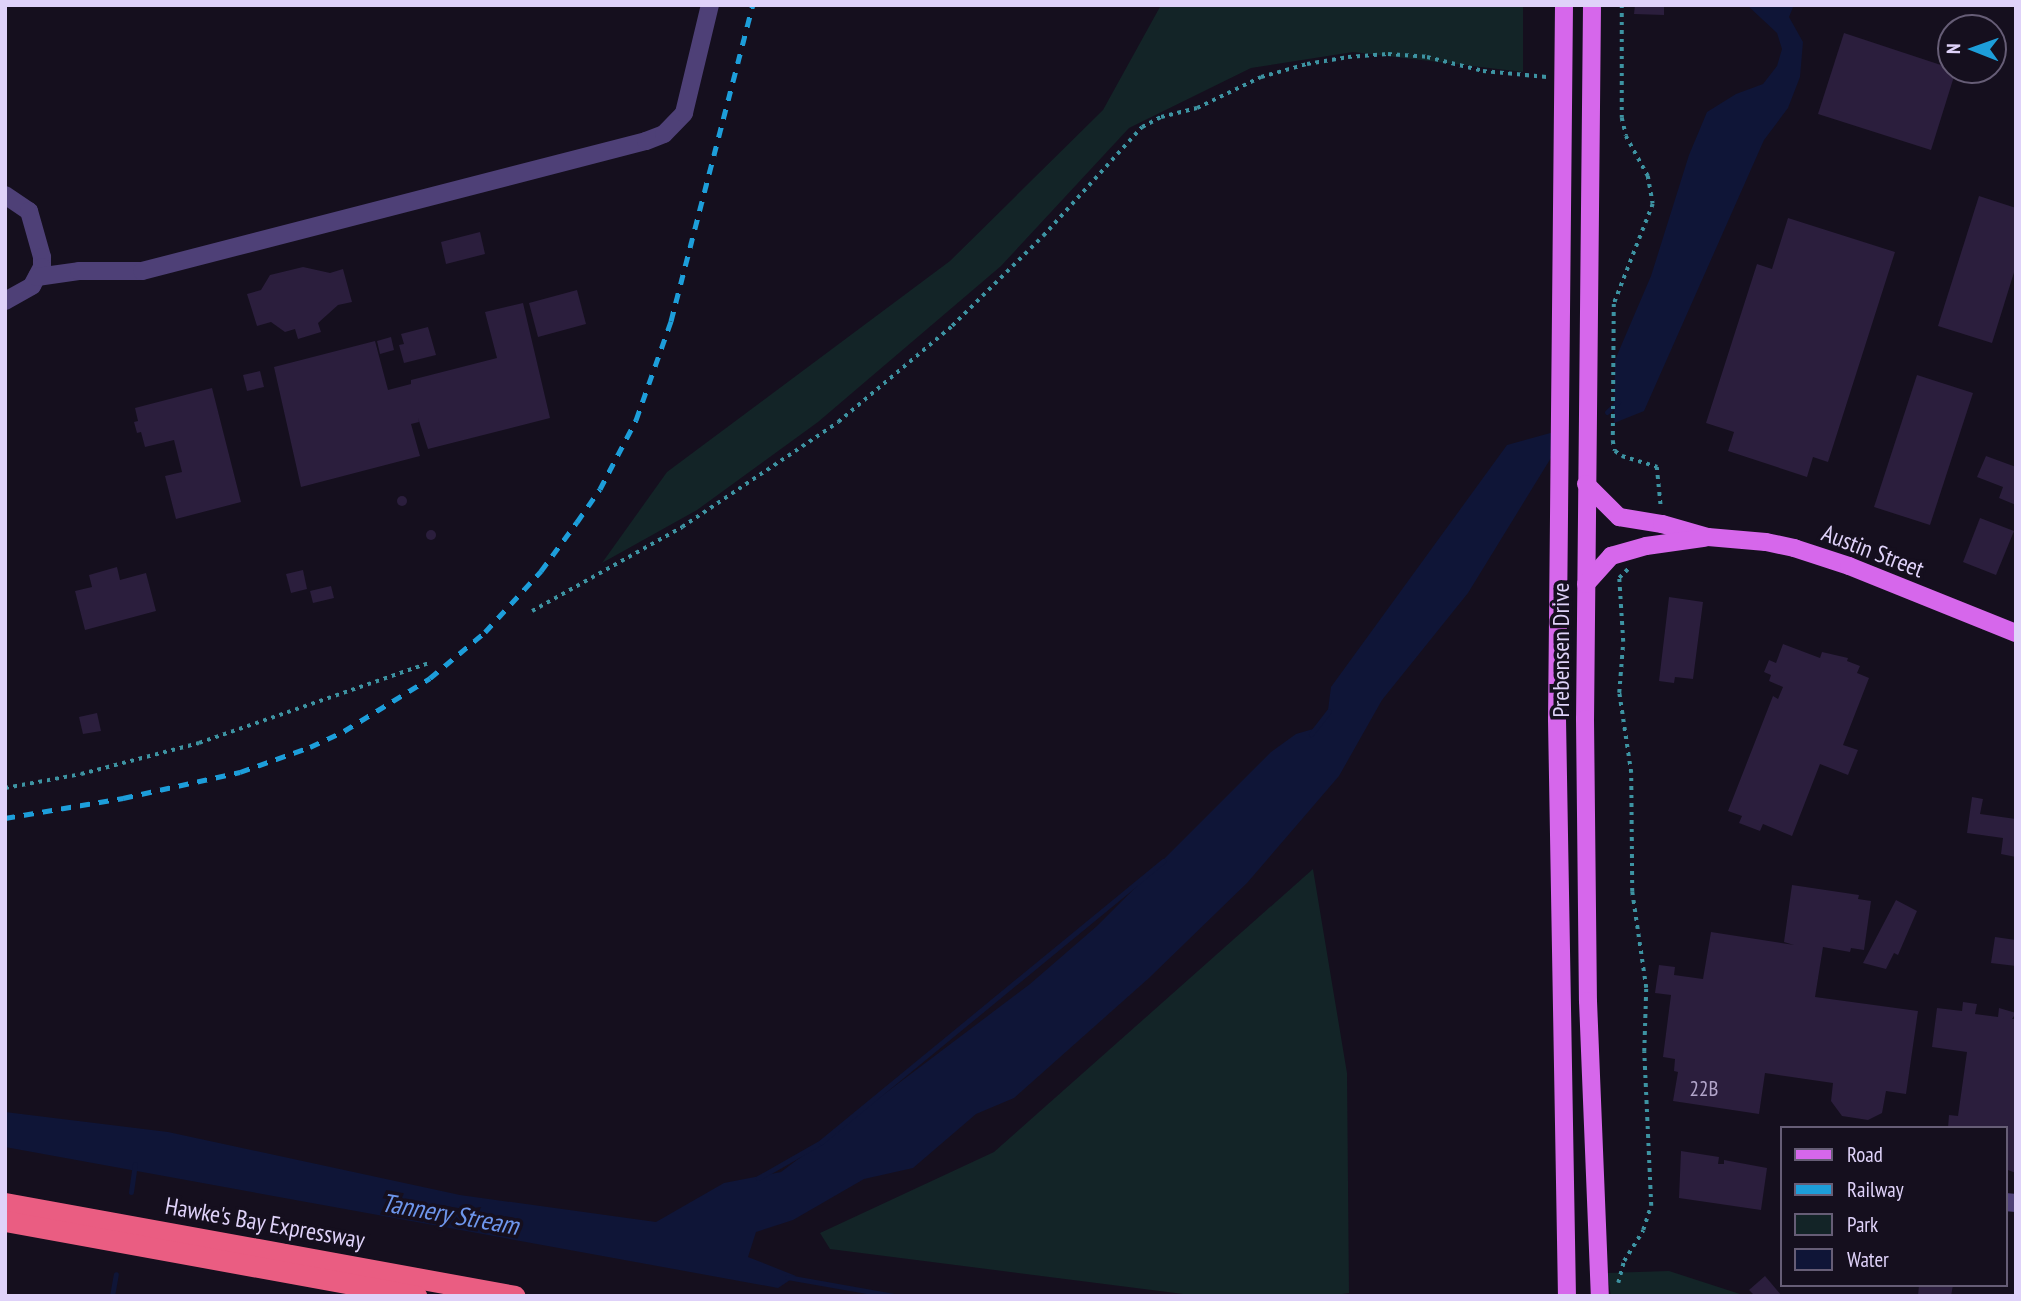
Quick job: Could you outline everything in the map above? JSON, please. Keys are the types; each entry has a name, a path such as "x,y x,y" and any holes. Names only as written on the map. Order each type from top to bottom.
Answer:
{"highway":[{"name":"Hawke's Bay Expressway","path":"5,1203 515,1296"},
{"name":"Hawke's Bay Expressway","path":"5,1221 416,1296"}],"main road":[{"name":"Prebensen Drive","path":"1564,5 1557,719 1567,1296"},
{"name":"Prebensen Drive","path":"1592,5 1586,484 1588,1001 1600,1296"},
{"name":"Austin Street","path":"1586,484 1619,517 1662,524 1708,537 1766,542 1824,556 2016,633"},
{"name":"Austin Street","path":"1586,584 1611,556 1646,546 1708,537"}],"street":[{"path":"37,278 79,271 142,271 646,141 664,134 684,113 710,5"},
{"path":"5,195 29,211 42,257 37,278 24,293 5,301"}],"path":[{"path":"1622,5 1622,118 1626,136 1648,176 1653,204 1614,304 1612,431 1615,451 1657,467 1662,524"},
{"path":"532,611 682,527 838,422 952,326 1043,236 1142,127 1161,117 1197,108 1261,77 1307,64 1348,57 1388,54 1427,57 1483,71 1563,79"},
{"path":"1618,1289 1624,1261 1643,1230 1651,1206 1644,1052 1646,988 1632,892 1631,773 1619,693 1623,642 1619,578 1628,568"},
{"path":"5,788 80,774 199,743 431,662"}],"green space":[{"path":"1161,5 1523,5 1523,72 1353,52 1251,68 1129,128 1001,266 818,422 697,510 602,563 667,472 950,261 1103,110"},
{"path":"1313,869 1347,1073 1349,1293 1329,1296 1199,1296 830,1249 820,1233 994,1152"},
{"path":"1669,1271 1744,1296 1611,1296 1607,1273"}],"water":[{"path":"1747,5 1794,5 1789,17 1803,42 1800,77 1788,108 1764,140 1644,411 1614,423 1615,360 1651,276 1689,155 1707,112 1736,94 1763,84 1777,66 1782,49 1777,33"},
{"path":"1554,432 1554,453 1468,593 1382,700 1339,776 1247,883 1149,978 1014,1098 976,1114 913,1168 864,1179 793,1220 756,1232 748,1257 796,1276 778,1288 5,1147 5,1112 168,1132 460,1195 656,1222 724,1183 781,1172 1030,984 1097,926 1271,752 1296,734 1320,727 1328,710 1331,687 1507,445"}],"building":[{"path":"1635,5 1664,5 1664,15 1634,14"},
{"path":"1844,33 1937,64 1937,84 1952,84 1931,150 1818,114"},
{"path":"1979,196 2016,208 2016,266 1992,343 1938,326"},
{"path":"1788,218 1895,252 1828,462 1813,457 1807,477 1728,451 1734,432 1706,423 1757,264 1772,269"},
{"path":"480,232 485,254 446,264 441,242"},
{"path":"303,267 330,273 343,269 352,302 338,305 318,323 321,332 298,339 295,329 285,332 271,322 257,326 247,294 261,290 270,275"},
{"path":"577,290 586,324 538,337 529,303"},
{"path":"523,303 550,418 428,449 418,418 419,422 411,424 420,456 301,487 274,367 375,341 388,390 411,384 411,380 497,358 485,312"},
{"path":"428,327 436,355 404,363 399,345 404,344 401,334"},
{"path":"391,337 394,350 380,354 377,341"},
{"path":"260,371 264,387 247,391 243,375"},
{"path":"1917,375 1973,393 1930,525 1874,507"},
{"path":"212,388 241,502 176,519 165,476 182,472 174,440 145,447 141,432 137,433 134,422 138,421 135,408"},
{"path":"1986,456 2016,467 2016,505 1999,498 2003,487 1977,477"},
{"path":"402,496 406,497 406,505 402,506 398,505 397,501 398,497"},
{"path":"1980,518 2014,531 1996,575 1963,562"},
{"path":"431,530 436,535 431,540 426,535"},
{"path":"117,567 120,580 146,573 156,611 85,630 75,591 92,587 89,575"},
{"path":"303,570 307,589 291,593 286,574"},
{"path":"331,586 334,598 313,603 310,591"},
{"path":"1669,597 1703,602 1693,679 1675,677 1674,683 1659,681"},
{"path":"1783,644 1820,658 1822,652 1848,658 1847,661 1860,666 1857,673 1869,678 1843,745 1858,750 1848,775 1820,764 1792,836 1763,824 1760,831 1739,823 1742,816 1728,811 1773,696 1778,699 1783,687 1769,681 1771,675 1764,672 1769,660 1776,663"},
{"path":"97,713 101,731 83,734 79,717"},
{"path":"1972,797 1983,799 1980,814 2016,819 2016,857 2001,854 2003,838 1967,833"},
{"path":"1792,885 1859,895 1858,899 1871,901 1864,950 1851,948 1850,952 1823,947 1815,997 1918,1011 1906,1094 1886,1091 1882,1113 1868,1120 1842,1116 1831,1101 1833,1083 1765,1073 1759,1114 1673,1101 1678,1072 1674,1071 1675,1059 1663,1057 1671,995 1655,993 1659,965 1675,967 1674,975 1703,979 1711,932 1794,945 1784,942"},
{"path":"1896,900 1917,911 1898,955 1894,953 1886,969 1863,963"},
{"path":"1995,937 2016,940 2016,966 1991,963"},
{"path":"1963,1002 1977,1004 1975,1014 1998,1017 1999,1008 2016,1013 2012,1019 2016,1019 2016,1173 2007,1170 2007,1126 1948,1126 1949,1115 1958,1116 1967,1052 1932,1047 1937,1008 1962,1011"},
{"path":"1681,1151 1719,1157 1718,1164 1724,1164 1724,1160 1767,1168 1761,1210 1679,1198"},
{"path":"1765,1276 1782,1296 1755,1296 1749,1290"},
{"path":"1919,1287 1953,1287 1951,1296 1918,1296"}],"waterway":[{"path":"1607,412 1618,402"},
{"path":"1311,734 1329,711"},
{"path":"758,1178 821,1142 1163,861"},
{"path":"131,1192 135,1164"},
{"path":"112,1296 116,1274"},
{"name":"Tannery Stream","path":"787,1277 895,1296"}],"railway":[{"path":"5,818 123,798 240,772 310,747 344,731 430,678 485,632 541,571 577,522 600,489 636,420 671,321 753,5"}]}
